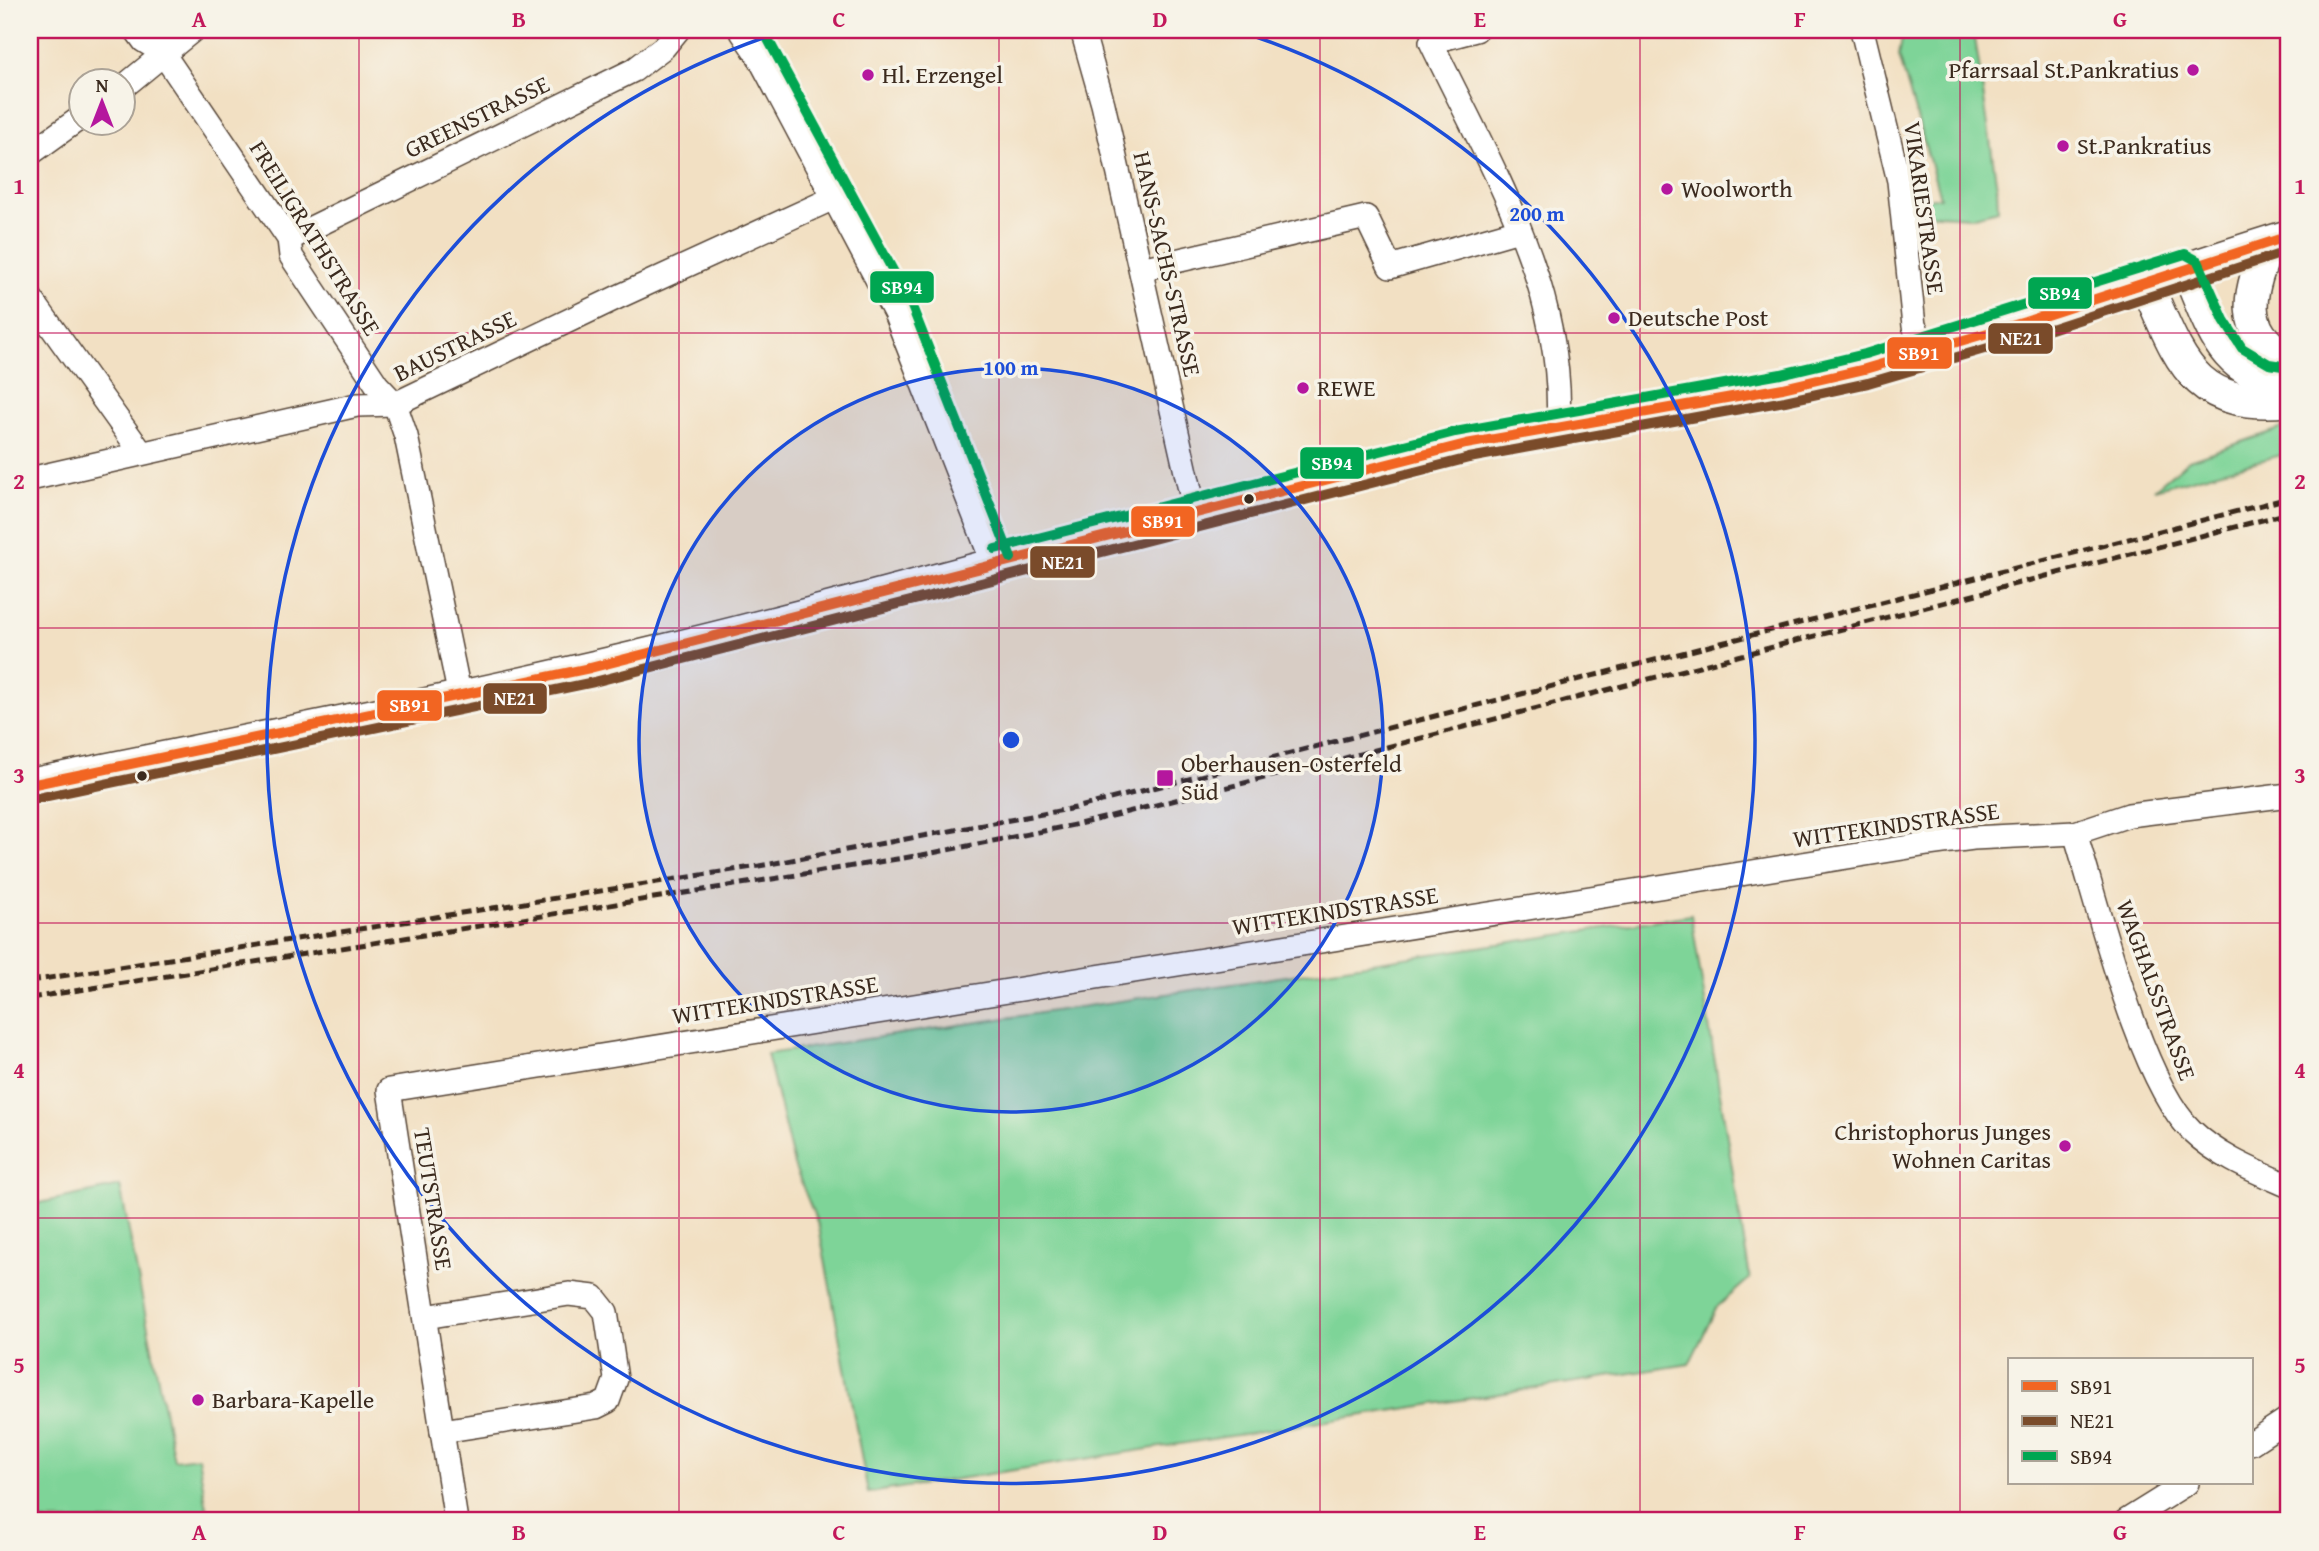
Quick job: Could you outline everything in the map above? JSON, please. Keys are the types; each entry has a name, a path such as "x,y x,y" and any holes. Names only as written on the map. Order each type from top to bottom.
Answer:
{"main road":[{"path":"746,30 899,311 998,563"},
{"path":"30,785 460,697 741,632 1195,512 1558,426 1801,384 2006,329 2145,281 2279,240"},
{"path":"2279,240 2252,285 2252,318 2263,338 2289,360"},
{"path":"2186,268 2224,352 2250,371 2266,378 2289,381"},
{"path":"2145,281 2185,364 2199,381 2215,393 2237,400 2260,403 2289,400"}],"street":[{"name":"FREILIGRATHSTRASSE","path":"136,30 144,41 162,52 289,239 291,256 377,386 395,404 406,436 460,697"},
{"path":"136,78 162,52 193,30"},
{"name":"GREENSTRASSE","path":"289,239 634,70 664,47 677,30"},
{"name":"HANS-SACHS-STRASSE","path":"1082,30 1092,55 1195,512"},
{"path":"1476,30 1431,42 1530,251 1555,361 1560,393 1558,426"},
{"name":"VIKARIESTRASSE","path":"1862,30 1899,181 1914,326 1929,351"},
{"path":"30,154 66,128"},
{"name":"BAUSTRASSE","path":"30,479 357,405 395,404 618,296 838,196"},
{"path":"1141,269 1366,218 1390,267 1520,230"},
{"path":"30,297 141,452"},
{"name":"WITTEKINDSTRASSE","path":"389,1090 1939,843 1973,838 2075,833 2129,815 2289,795"},
{"name":"WAGHALSSTRASSE","path":"2075,833 2132,1014 2173,1110 2192,1131 2217,1150 2289,1186"},
{"name":"TEUTSTRASSE","path":"389,1090 456,1521"},
{"path":"425,1317 569,1294 594,1297 606,1312 617,1379 608,1401 596,1407 442,1431"},
{"path":"2252,1442 2289,1418"},
{"path":"2126,1521 2185,1484"}],"green space":[{"path":"1920,30 1975,38 1998,210 1971,217 1923,214 1921,200 1940,197 1899,56 1903,32"},
{"path":"2289,426 2289,453 2154,489 2189,460"},
{"path":"1691,915 1750,1278 1717,1307 1689,1364 868,1493 819,1227 794,1165 767,1054"},
{"path":"120,1186 174,1460 198,1457 209,1521 30,1521 30,1205"}],"railway":[{"path":"30,981 759,866 1075,808 2289,498"},
{"path":"30,998 922,855 1079,824 1337,760 2289,513"}],"transit line":[{"name":"SB94","path":"763,30 911,304 1011,558"},
{"name":"SB91","path":"30,785 590,668 1466,444 1783,388 1865,369 2025,322 2289,236"},
{"name":"NE21","path":"33,799 594,682 1469,458 1785,401 1868,383 2029,336 2289,251"},
{"name":"SB94","path":"995,549 1455,432 1781,374 1865,354 2185,254 2198,261 2224,320 2242,348 2269,364 2289,367"}],"place":[{"name":"Pfarrsaal St.Pankratius","path":"2193,70"},
{"name":"Hl. Erzengel","path":"868,75"},
{"name":"St.Pankratius","path":"2063,146"},
{"name":"Woolworth","path":"1667,189"},
{"name":"Deutsche Post","path":"1614,318"},
{"name":"REWE","path":"1303,388"},
{"name":"Oberhausen-Osterfeld Süd","path":"1165,778"},
{"name":"Christophorus Junges Wohnen Caritas","path":"2065,1146"},
{"name":"Barbara-Kapelle","path":"198,1400"}]}
